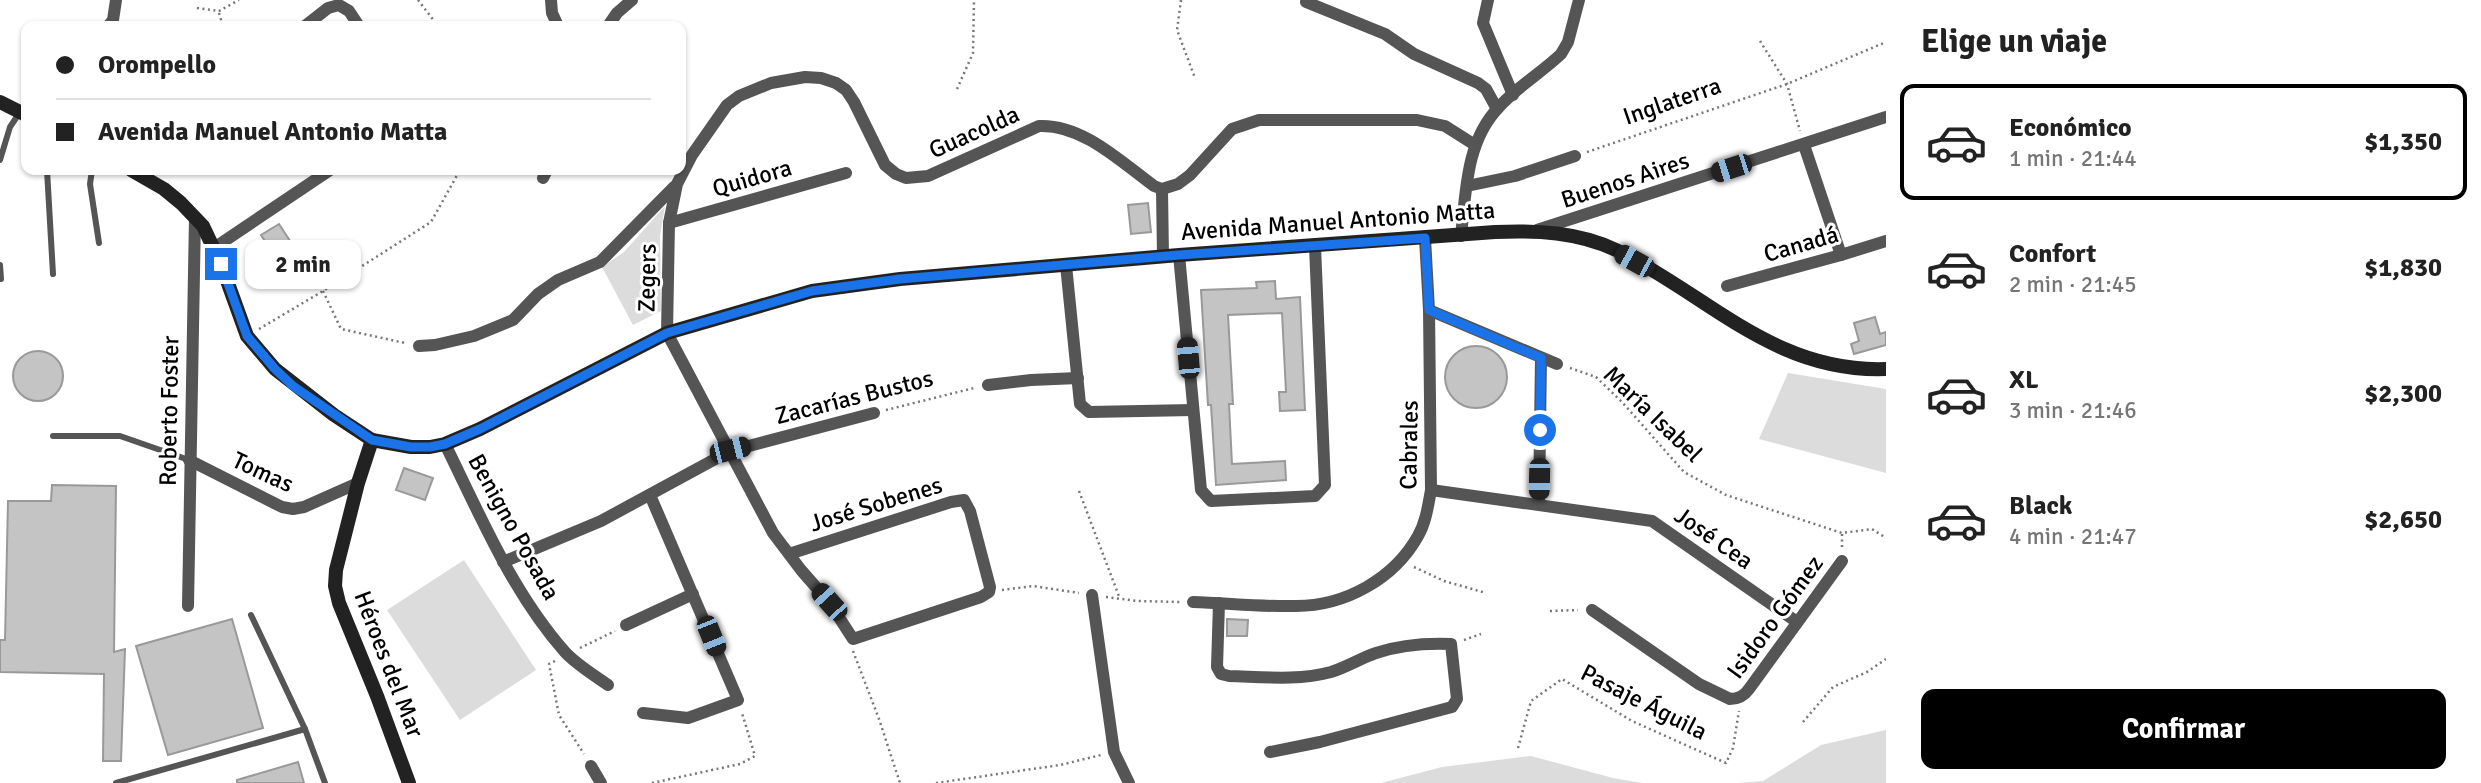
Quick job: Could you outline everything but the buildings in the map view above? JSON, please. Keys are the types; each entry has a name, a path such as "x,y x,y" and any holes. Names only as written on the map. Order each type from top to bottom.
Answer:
{"main road":[{"path":"0,102 21,113"},
{"name":"Avenida Manuel Antonio Matta","path":"140,175 164,189 203,226 247,336 275,369 293,386 372,440 411,447 445,444 480,429 667,333 812,291 900,279 1179,255 1537,230 1563,234 1614,249 1748,332 1784,350 1850,368 1886,369"},
{"name":"Héroes del Mar","path":"372,440 358,483 336,570 335,586 339,603 409,783"}],"street":[{"path":"112,21 116,0"},
{"path":"551,0 556,21"},
{"path":"611,21 632,0"},
{"path":"1488,0 1483,23 1513,95"},
{"path":"1461,236 1475,145 1497,109 1561,54 1568,42 1579,0"},
{"path":"1306,2 1385,34 1413,54 1478,83 1486,89 1497,109"},
{"path":"311,21 327,8 339,5 349,10 356,21"},
{"name":"Guacolda","path":"686,167 727,105 740,96 771,83 805,77 821,78 846,90 885,165 906,178 928,176 1023,132 1038,126 1055,125 1070,129 1162,189"},
{"name":"Buenos Aires","path":"1537,230 1886,117"},
{"path":"1163,257 1162,189 1178,184 1190,176 1232,129 1259,120 1417,120 1445,126 1475,145"},
{"path":"1804,145 1841,255"},
{"path":"1467,186 1515,176 1575,156"},
{"name":"Quidora","path":"669,223 846,173"},
{"path":"214,248 318,175"},
{"name":"Guacolda","path":"669,223 677,184 682,175"},
{"name":"Guacolda","path":"419,346 474,336 513,320 538,294 558,280 600,262 677,184"},
{"name":"Roberto Foster","path":"188,606 194,217"},
{"name":"Zegers","path":"667,333 669,223"},
{"name":"Cabrales","path":"1193,602 1297,606 1323,604 1352,595 1376,582 1402,560 1419,535 1431,490 1429,310 1425,238"},
{"name":"Canadá","path":"1727,286 1886,241"},
{"path":"1179,255 1200,490 1211,501 1315,496 1325,485 1315,246"},
{"path":"1066,265 1080,404 1089,412 1193,410"},
{"path":"1429,310 1557,363"},
{"path":"667,333 773,533 829,602 853,639 989,592"},
{"path":"1539,503 1541,358"},
{"path":"988,385 1078,378"},
{"name":"Zacarías Bustos","path":"503,562 601,521 730,450 874,414"},
{"name":"Benigno Posada","path":"445,444 503,562 525,599 567,654 608,685"},
{"name":"Tomas","path":"189,460 282,507 293,509 358,483"},
{"name":"José Cea","path":"1431,490 1539,503 1652,521 1797,622"},
{"path":"643,713 688,718 737,700 650,495"},
{"name":"José Sobenes","path":"789,554 964,500 970,511 989,581 989,592"},
{"name":"Isidoro Gómez","path":"1741,698 1842,561"},
{"path":"626,625 693,594"},
{"path":"1092,595 1114,752 1129,783"},
{"path":"1219,603 1217,667 1222,674 1306,677 1332,671 1396,648 1421,644 1451,644 1457,699 1452,707 1320,742 1270,752"},
{"path":"1592,610 1699,684 1730,699 1741,698"},
{"path":"591,766 601,783"}],"lane":[{"path":"0,160 10,127 21,116"},
{"path":"47,175 53,274"},
{"path":"91,175 90,184 99,243"},
{"path":"0,265 1,279"},
{"path":"53,436 120,436 189,460"},
{"path":"251,615 305,729 325,783"},
{"path":"116,783 305,729"}],"path":[{"path":"197,8 219,11 239,0"},
{"path":"418,0 434,21"},
{"path":"957,89 973,53 974,0"},
{"path":"1181,0 1177,30 1195,78"},
{"path":"219,11 222,21"},
{"path":"1760,41 1787,84 1804,145"},
{"name":"Inglaterra","path":"1575,156 1787,84 1886,42"},
{"path":"247,336 431,222 457,175"},
{"path":"323,291 341,330 419,346"},
{"name":"María Isabel","path":"1557,363 1596,377 1622,401 1684,472 1726,495 1842,533 1872,529 1886,538"},
{"name":"Zacarías Bustos","path":"874,414 988,385"},
{"path":"1079,491 1120,599"},
{"path":"1402,560 1444,580 1486,593"},
{"path":"989,592 1033,586 1120,599 1193,602"},
{"path":"1550,611 1592,610"},
{"path":"591,766 559,715 549,664 626,625"},
{"path":"1451,644 1481,634"},
{"path":"853,639 853,652 900,783"},
{"path":"1803,722 1833,687 1867,673 1886,659"},
{"name":"Pasaje Águila","path":"1518,747 1531,701 1562,679 1632,721 1726,763 1732,748 1741,698"},
{"path":"652,783 740,764 755,756 737,700"},
{"path":"936,783 1060,765 1114,752"}],"shaded area":[{"path":"665,206 660,236 661,311 633,325 602,267 624,252"},
{"path":"1788,373 1886,389 1886,473 1759,439"},
{"path":"464,560 536,670 460,720 387,610"},
{"path":"1886,730 1886,783 1738,783 1763,781 1821,745"},
{"path":"1531,756 1642,783 1381,783 1442,767"}],"route":[{"path":"221,264 247,336 293,386 372,440 393,445 430,447 445,444 480,429 667,333 812,291 900,279 1179,255 1425,238 1429,310 1541,358 1540,430"}]}
